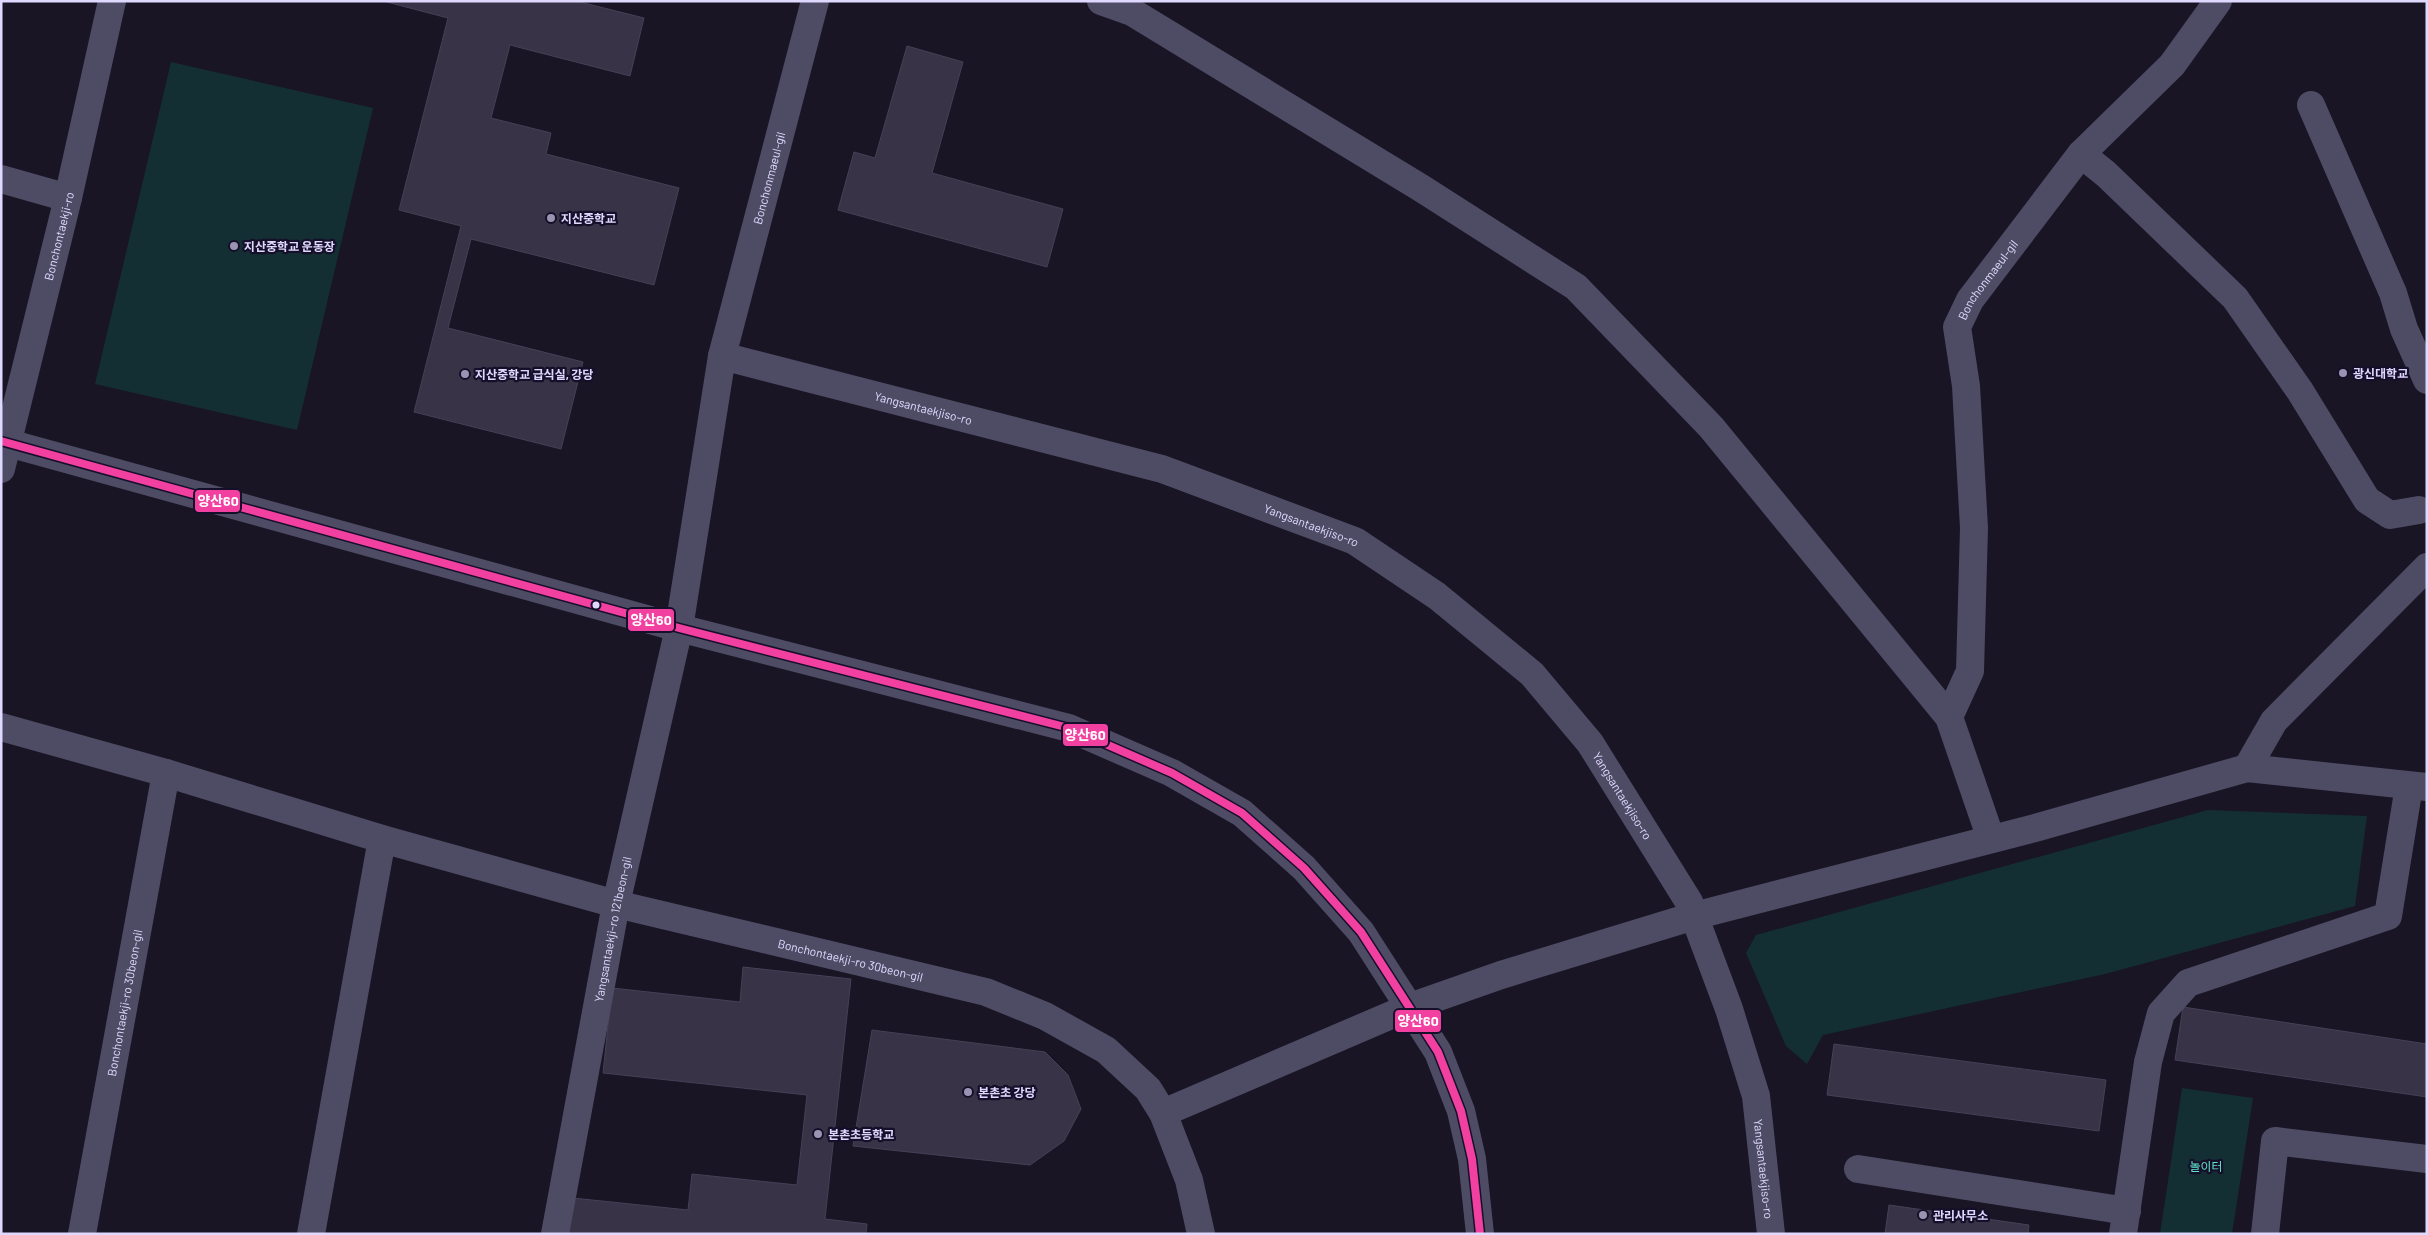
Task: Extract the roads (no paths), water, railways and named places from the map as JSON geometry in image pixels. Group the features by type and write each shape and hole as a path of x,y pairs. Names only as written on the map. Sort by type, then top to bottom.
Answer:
{"street":[{"name":"Bonchontaekji-ro","path":"1,469 4,442 68,198 112,1"},
{"name":"Bonchonmaeul-gil","path":"722,356 815,1"},
{"path":"1100,1 1132,12 1412,183 1576,287 1711,427 1949,717 1991,839"},
{"name":"Bonchonmaeul-gil","path":"1949,717 1970,671 1974,528 1966,386 1956,326 1970,300 2082,154 2172,65 2218,1"},
{"path":"2311,105 2393,293 2404,329 2427,380"},
{"path":"2082,154 2106,174 2235,298 2300,391 2367,500 2390,515 2424,511"},
{"path":"1,179 68,198"},
{"path":"679,628 722,356"},
{"name":"Yangsantaekjiso-ro","path":"722,356 1162,469 1355,541 1437,596 1532,674 1590,743 1650,836 1689,902 1730,1009 1756,1096 1771,1234"},
{"path":"4,442 679,628 1069,728 1172,773 1242,813 1304,868 1360,932 1438,1052 1461,1111 1472,1159 1480,1234"},
{"path":"2247,768 2274,721 2427,567"},
{"name":"Yangsantaekji-ro 121beon-gil","path":"555,1234 616,904 679,628"},
{"name":"Bonchontaekji-ro 30beon-gil","path":"1,727 166,773 382,839 616,904 986,992 1045,1016 1106,1050 1148,1089 1163,1113 1189,1180 1201,1234"},
{"path":"1163,1113 1410,1007 1500,975 1694,916 1991,839 2247,768 2418,786 2388,916 2188,983 2161,1013 2148,1062 2125,1222 1858,1168"},
{"name":"Bonchontaekji-ro 30beon-gil","path":"82,1234 166,773"},
{"path":"311,1234 382,839"},
{"path":"2265,1234 2275,1141 2427,1159"}],"place":[{"name":"지산중학교","path":"551,218"},
{"name":"지산중학교 운동장","path":"234,246"},
{"name":"광신대학교","path":"2343,373"},
{"name":"지산중학교 급식실, 강당","path":"465,374"},
{"name":"본촌초 강당","path":"968,1092"},
{"name":"본촌초등학교","path":"818,1134"},
{"name":"관리사무소","path":"1923,1215"}],"park label":[{"name":"놀이터","path":"2206,1166"}]}
